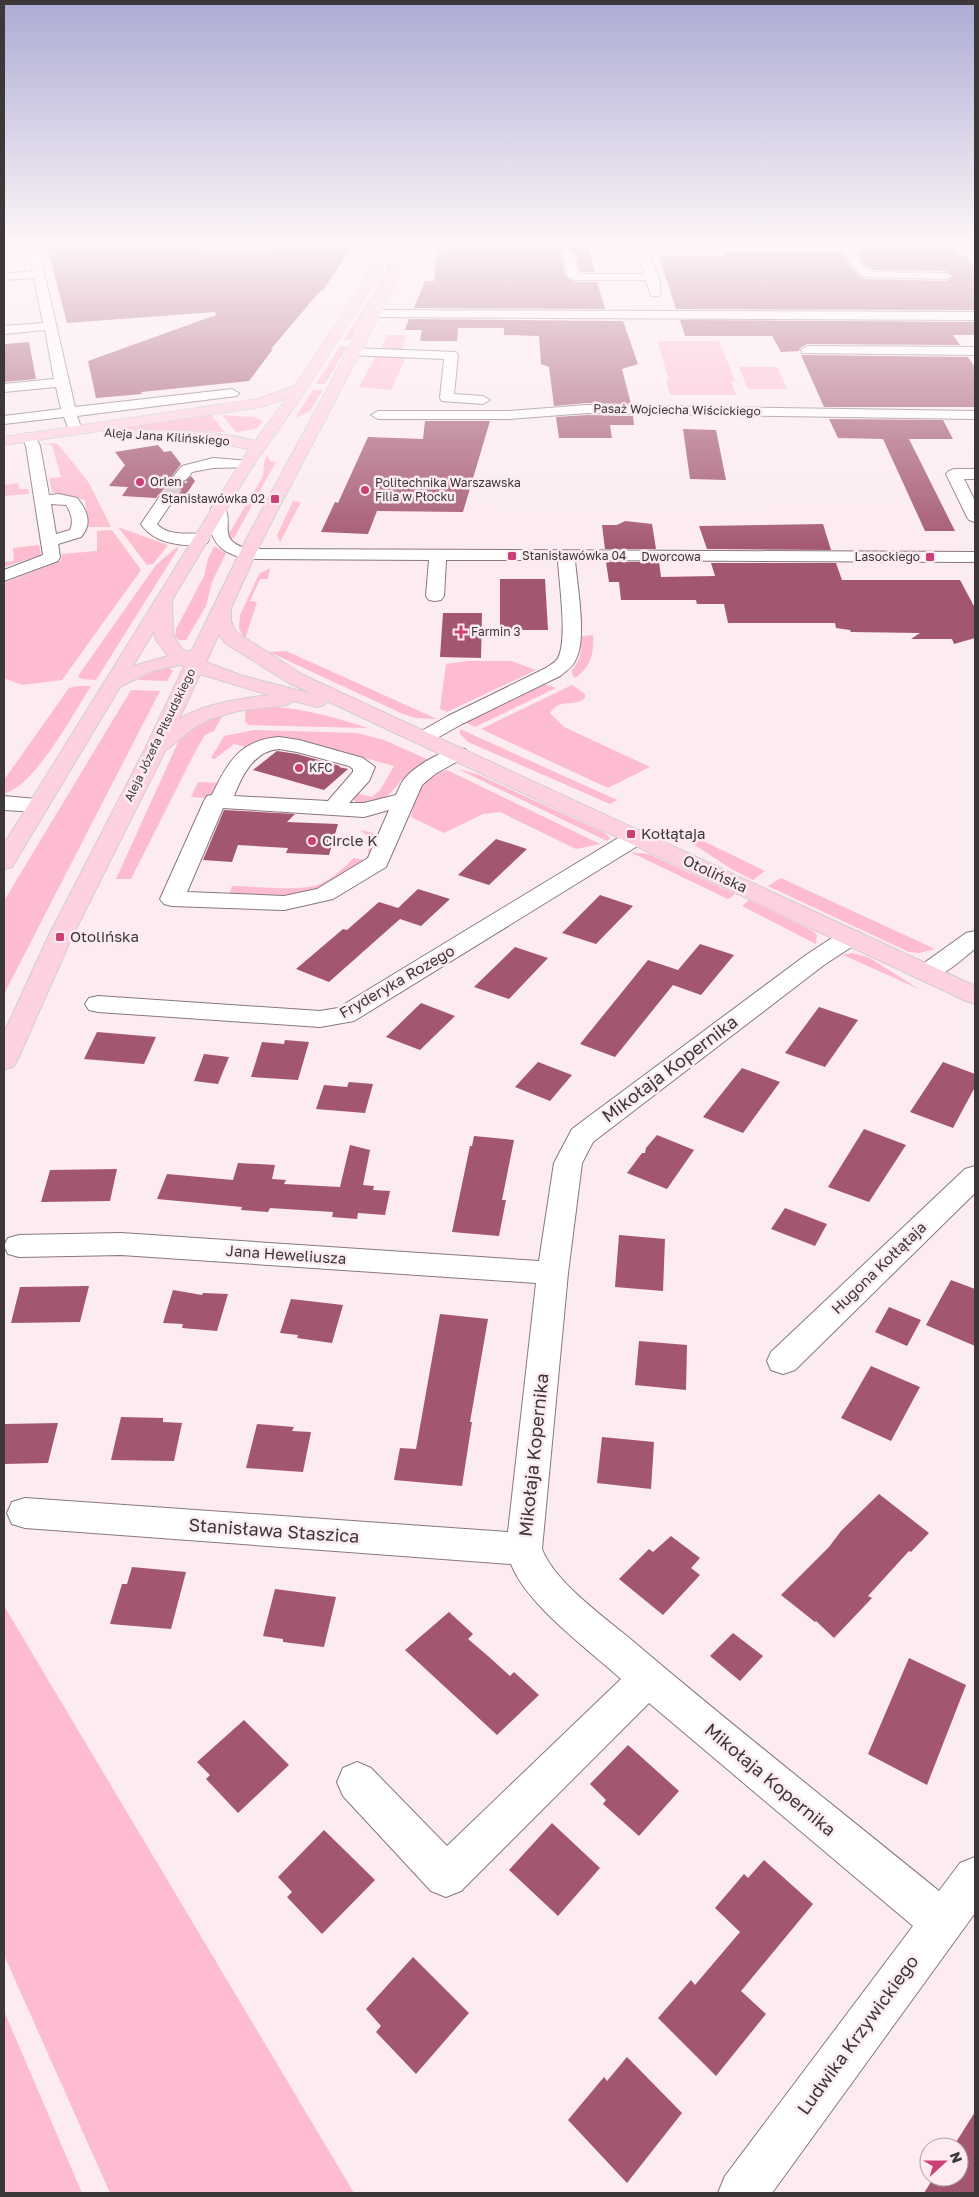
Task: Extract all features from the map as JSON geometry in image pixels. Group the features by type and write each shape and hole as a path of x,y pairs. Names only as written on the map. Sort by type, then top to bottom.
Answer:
{"main road":[{"path":"4,862 246,464 327,349"},
{"name":"Aleja Józefa Piłsudskiego","path":"4,1061 60,937 155,749 192,659 222,607 247,554 300,432 321,411 356,349"},
{"path":"213,411 269,402 300,387"},
{"path":"213,411 249,412 275,424"},
{"name":"Aleja Jana Kilińskiego","path":"4,441 213,411"},
{"path":"300,432 321,411"},
{"path":"209,437 275,424"},
{"name":"Aleja Jana Kilińskiego","path":"76,431 209,437 247,443 258,447"},
{"name":"Otolińska","path":"164,601 162,626 165,640 173,652 192,659 231,679 298,688"},
{"name":"Otolińska","path":"222,607 221,619 225,632 298,688"},
{"name":"Otolińska","path":"113,684 145,667 192,659 224,657 372,716 458,753 975,996"},
{"name":"Otolińska","path":"155,749 190,721 212,712 298,688"}],"street":[{"path":"55,349 76,431"},
{"path":"807,350 975,351"},
{"path":"354,352 451,355 447,398 458,400 497,400"},
{"path":"4,388 62,382"},
{"path":"4,420 232,393"},
{"name":"Pasaż Wojciecha Wiścickiego","path":"378,415 509,415 587,409 975,415"},
{"path":"4,576 52,557 33,444 29,437"},
{"path":"181,477 186,469 204,464 246,464"},
{"path":"975,474 954,474 975,517"},
{"path":"41,500 60,499 71,501 79,514 81,525 79,532 74,536 49,540"},
{"path":"166,499 149,524 151,530 167,536 201,539"},
{"path":"218,510 217,531 222,541 235,550 247,554"},
{"name":"Dworcowa","path":"247,554 975,557"},
{"path":"435,596 438,555"},
{"path":"423,738 563,665 567,659 571,641 566,556"},
{"path":"220,802 239,763 262,746 279,743 299,746 356,762 364,767 363,774 338,799 335,808"},
{"path":"405,799 364,810 215,801 172,899 284,903 325,894 378,862 413,782 428,770 458,753"},
{"path":"4,803 38,805"},
{"name":"Fryderyka Rozego","path":"98,1004 320,1020 337,1018 345,1015 636,837"},
{"name":"Mikołaja Kopernika","path":"850,937 815,960 582,1136 568,1163 553,1273 524,1549 531,1568 545,1587 648,1678 942,1922"},
{"path":"926,973 975,938"},
{"name":"Hugona Kołłątaja","path":"783,1360 975,1176"},
{"name":"Jana Heweliusza","path":"19,1246 121,1244 553,1273"},
{"name":"Stanisława Staszica","path":"25,1513 524,1549"},
{"path":"357,1782 446,1876 648,1678"},
{"name":"Ludwika Krzywickiego","path":"742,2193 975,1878"}],"shaded area":[{"path":"338,349 346,349 325,384 316,384"},
{"path":"380,349 402,349 402,350"},
{"path":"659,349 722,349 735,381 731,381 736,395 670,395 666,381 669,380"},
{"path":"376,356 406,357 391,390 359,387"},
{"path":"739,367 777,367 787,389 748,389"},
{"path":"313,390 323,390 310,411 295,418"},
{"path":"211,415 225,432 104,428"},
{"path":"222,415 254,417 263,421 256,429 236,432"},
{"path":"42,444 58,444 89,483 111,527 88,527 85,500 52,492 49,478 61,477 52,445"},
{"path":"267,455 270,461 276,462 234,538 229,537 230,532 263,476"},
{"path":"18,483 19,489 28,489 29,494 4,496 4,485"},
{"path":"293,501 301,502 280,542 277,535"},
{"path":"118,527 168,545 153,564 147,565"},
{"path":"112,530 141,570 62,680 22,685 4,678 4,583 61,561 62,554 97,551 97,531"},
{"path":"39,545 41,555 4,567 4,562 14,561 13,548"},
{"path":"214,546 226,553 212,582 206,606 186,640 179,640 175,636 176,629 204,576 208,559"},
{"path":"177,547 178,549 96,680 82,679 78,676 156,565"},
{"path":"270,568 268,579 260,579 250,601 257,602 245,639 239,629 240,615 259,574"},
{"path":"593,635 592,654 588,665 575,678 572,670 580,655 580,638"},
{"path":"286,651 437,719 416,718 403,714 269,652"},
{"path":"468,661 511,661 536,670 447,712 440,709 446,664"},
{"path":"169,668 173,671 167,681 137,680 157,669"},
{"path":"544,684 556,688 475,727 465,722"},
{"path":"572,685 585,694 585,698 581,701 558,705 550,713 564,727 650,767 608,788 481,729"},
{"path":"91,686 64,730 28,778 15,788 4,793 4,780 69,688"},
{"path":"131,690 160,691 4,994 4,901"},
{"path":"270,706 312,712 368,728 248,725 245,721 246,708"},
{"path":"222,713 222,717 214,731 205,735 195,752 131,879 116,879 180,738 197,724"},
{"path":"460,729 617,800 610,804 468,742 460,734"},
{"path":"254,730 357,733 384,740 429,760 406,776 381,800 357,803 353,799 356,793 372,797 380,790 394,766 310,743 292,740 250,748 234,744 215,759 211,758 224,736"},
{"path":"458,769 477,774 605,833 610,838 607,841"},
{"path":"447,770 600,844 576,849 500,812 483,814 444,833 411,817 418,794 426,782"},
{"path":"198,782 219,783 214,796 208,798 191,797"},
{"path":"361,830 373,833 377,843 371,857 316,890 280,898 229,896 232,886 302,888 325,882 354,858 364,860 368,855 370,839"},
{"path":"697,838 765,871 753,880 733,870 690,842"},
{"path":"630,852 649,854 735,894 728,899"},
{"path":"781,878 935,949 919,953 909,952 768,886"},
{"path":"749,900 813,931 817,935 816,944 742,906"},
{"path":"852,953 868,957 919,989 843,955"},
{"path":"4,1606 354,2193 110,2193 4,1955"},
{"path":"4,2011 82,2193 4,2193"}],"building":[{"path":"4,349 30,349 36,379 4,382"},
{"path":"123,349 273,349 249,381 96,398 88,361"},
{"path":"540,349 633,349 638,364 622,369 631,404 587,403 554,406 549,367 541,364"},
{"path":"779,349 800,349 799,351 781,352"},
{"path":"801,355 968,357 975,367 975,407 824,407"},
{"path":"587,415 633,416 634,425 610,425 612,438 559,438 556,417"},
{"path":"829,419 943,420 953,439 909,439 955,531 925,531 883,439 838,438"},
{"path":"425,421 490,421 463,512 377,511 368,534 321,532 335,502 338,503 368,437 423,439"},
{"path":"683,429 716,430 726,480 690,479"},
{"path":"158,445 164,452 171,451 181,464 172,476 175,481 184,482 191,476 195,481 183,499 176,499 173,494 167,492 159,494 156,498 122,496 128,487 109,486 125,465 115,452"},
{"path":"625,521 652,524 656,549 605,549 602,525 617,525"},
{"path":"823,524 831,550 707,549 699,526"},
{"path":"606,562 659,562 661,577 715,576 711,563 836,563 842,580 960,580 975,608 975,638 954,644 952,639 911,639 920,633 851,632 850,630 836,628 835,623 728,623 724,604 697,604 696,600 621,600 619,582 609,582"},
{"path":"500,579 545,579 548,630 500,630"},
{"path":"443,613 482,613 481,658 440,657"},
{"name":"KFC","path":"277,751 297,754 348,769 324,790 253,770"},
{"path":"224,810 295,814 287,822 338,824 329,855 286,853 288,848 238,845 232,862 203,860"},
{"path":"496,839 527,849 489,885 458,875"},
{"path":"418,889 450,899 421,926 400,919 329,982 296,969 343,929 347,930 379,902 398,908"},
{"path":"600,895 633,906 596,944 562,933"},
{"path":"700,944 734,955 701,995 673,985 615,1057 580,1044 648,960 678,970"},
{"path":"515,947 548,958 509,999 474,987"},
{"path":"421,1003 455,1016 420,1050 386,1037"},
{"path":"819,1007 858,1020 825,1067 785,1053"},
{"path":"97,1032 156,1037 144,1064 84,1059"},
{"path":"285,1040 309,1042 298,1080 251,1077 262,1042 284,1044"},
{"path":"204,1054 229,1057 218,1084 194,1081"},
{"path":"538,1062 572,1075 550,1101 515,1087"},
{"path":"943,1062 975,1074 975,1087 953,1128 910,1112"},
{"path":"742,1068 780,1082 743,1133 703,1117"},
{"path":"349,1082 373,1084 365,1113 316,1109 324,1085 347,1087"},
{"path":"864,1129 906,1145 869,1202 828,1187"},
{"path":"657,1135 694,1150 667,1189 627,1173 642,1153 645,1153 646,1148"},
{"path":"474,1136 514,1140 502,1200 506,1200 499,1236 452,1232 470,1146 472,1146"},
{"path":"350,1145 370,1150 363,1185 374,1186 373,1190 390,1191 385,1215 358,1213 357,1219 332,1217 333,1212 270,1208 268,1212 241,1210 242,1207 157,1199 167,1174 233,1180 238,1163 275,1165 272,1179 286,1180 284,1184 340,1187"},
{"path":"117,1169 110,1201 41,1202 50,1170"},
{"path":"785,1208 827,1224 815,1246 771,1229"},
{"path":"619,1235 665,1239 663,1291 615,1287"},
{"path":"951,1280 975,1289 975,1346 926,1325"},
{"path":"89,1286 80,1322 11,1323 20,1287"},
{"path":"173,1290 202,1295 203,1293 228,1294 217,1331 182,1328 183,1324 163,1323"},
{"path":"291,1299 343,1305 332,1343 297,1338 298,1335 280,1333"},
{"path":"889,1307 921,1320 907,1346 875,1332"},
{"path":"440,1314 488,1319 470,1422 472,1422 462,1486 394,1480 400,1448 416,1449"},
{"path":"639,1341 687,1345 686,1390 635,1385"},
{"path":"871,1366 920,1387 891,1441 841,1418"},
{"path":"121,1417 163,1418 163,1422 182,1423 174,1461 111,1460"},
{"path":"58,1423 48,1463 4,1464 4,1424"},
{"path":"257,1424 294,1427 292,1431 311,1432 303,1472 246,1468"},
{"path":"602,1437 654,1442 651,1489 597,1483"},
{"path":"879,1494 929,1533 911,1552 909,1551 868,1596 872,1598 834,1638 816,1621 781,1595 829,1547 841,1531"},
{"path":"671,1536 700,1558 691,1568 700,1575 663,1615 619,1579 649,1549 653,1552"},
{"path":"132,1567 186,1572 171,1629 110,1624 122,1584 127,1584"},
{"path":"275,1589 336,1597 324,1647 283,1642 283,1639 263,1636"},
{"path":"449,1612 473,1634 468,1639 510,1676 514,1672 539,1695 497,1735 405,1650"},
{"path":"733,1633 763,1656 740,1681 710,1656"},
{"path":"909,1658 966,1685 927,1785 868,1754"},
{"path":"244,1720 289,1765 238,1813 206,1779 210,1775 197,1762"},
{"path":"628,1745 679,1791 639,1836 603,1804 606,1800 590,1784"},
{"path":"552,1823 600,1868 558,1916 509,1870"},
{"path":"324,1830 375,1880 322,1934 287,1897 292,1892 278,1877"},
{"path":"764,1860 813,1904 741,1991 766,2014 716,2076 658,2018 691,1980 695,1985 740,1932 715,1908 744,1874 748,1878"},
{"path":"413,1957 469,2013 416,2074 376,2032 381,2026 366,2009"},
{"path":"627,2057 682,2113 627,2183 568,2120 604,2077 607,2081"},
{"path":"975,2112 975,2193 924,2193 928,2187 969,2187 969,2137 959,2137"}],"tunnel":[{"path":"166,499 181,477"}],"place":[{"name":"Orlen","path":"140,482"},
{"name":"Politechnika Warszawska Filia w Płocku","path":"365,490"},
{"name":"Stanisławówka 02","path":"275,499"},
{"name":"Stanisławówka 04","path":"512,556"},
{"name":"Lasockiego","path":"930,557"},
{"name":"Farmin 3","path":"461,632"},
{"name":"KFC","path":"299,768"},
{"name":"Kołłątaja","path":"631,834"},
{"name":"Circle K","path":"312,841"},
{"name":"Otolińska","path":"60,937"}]}
